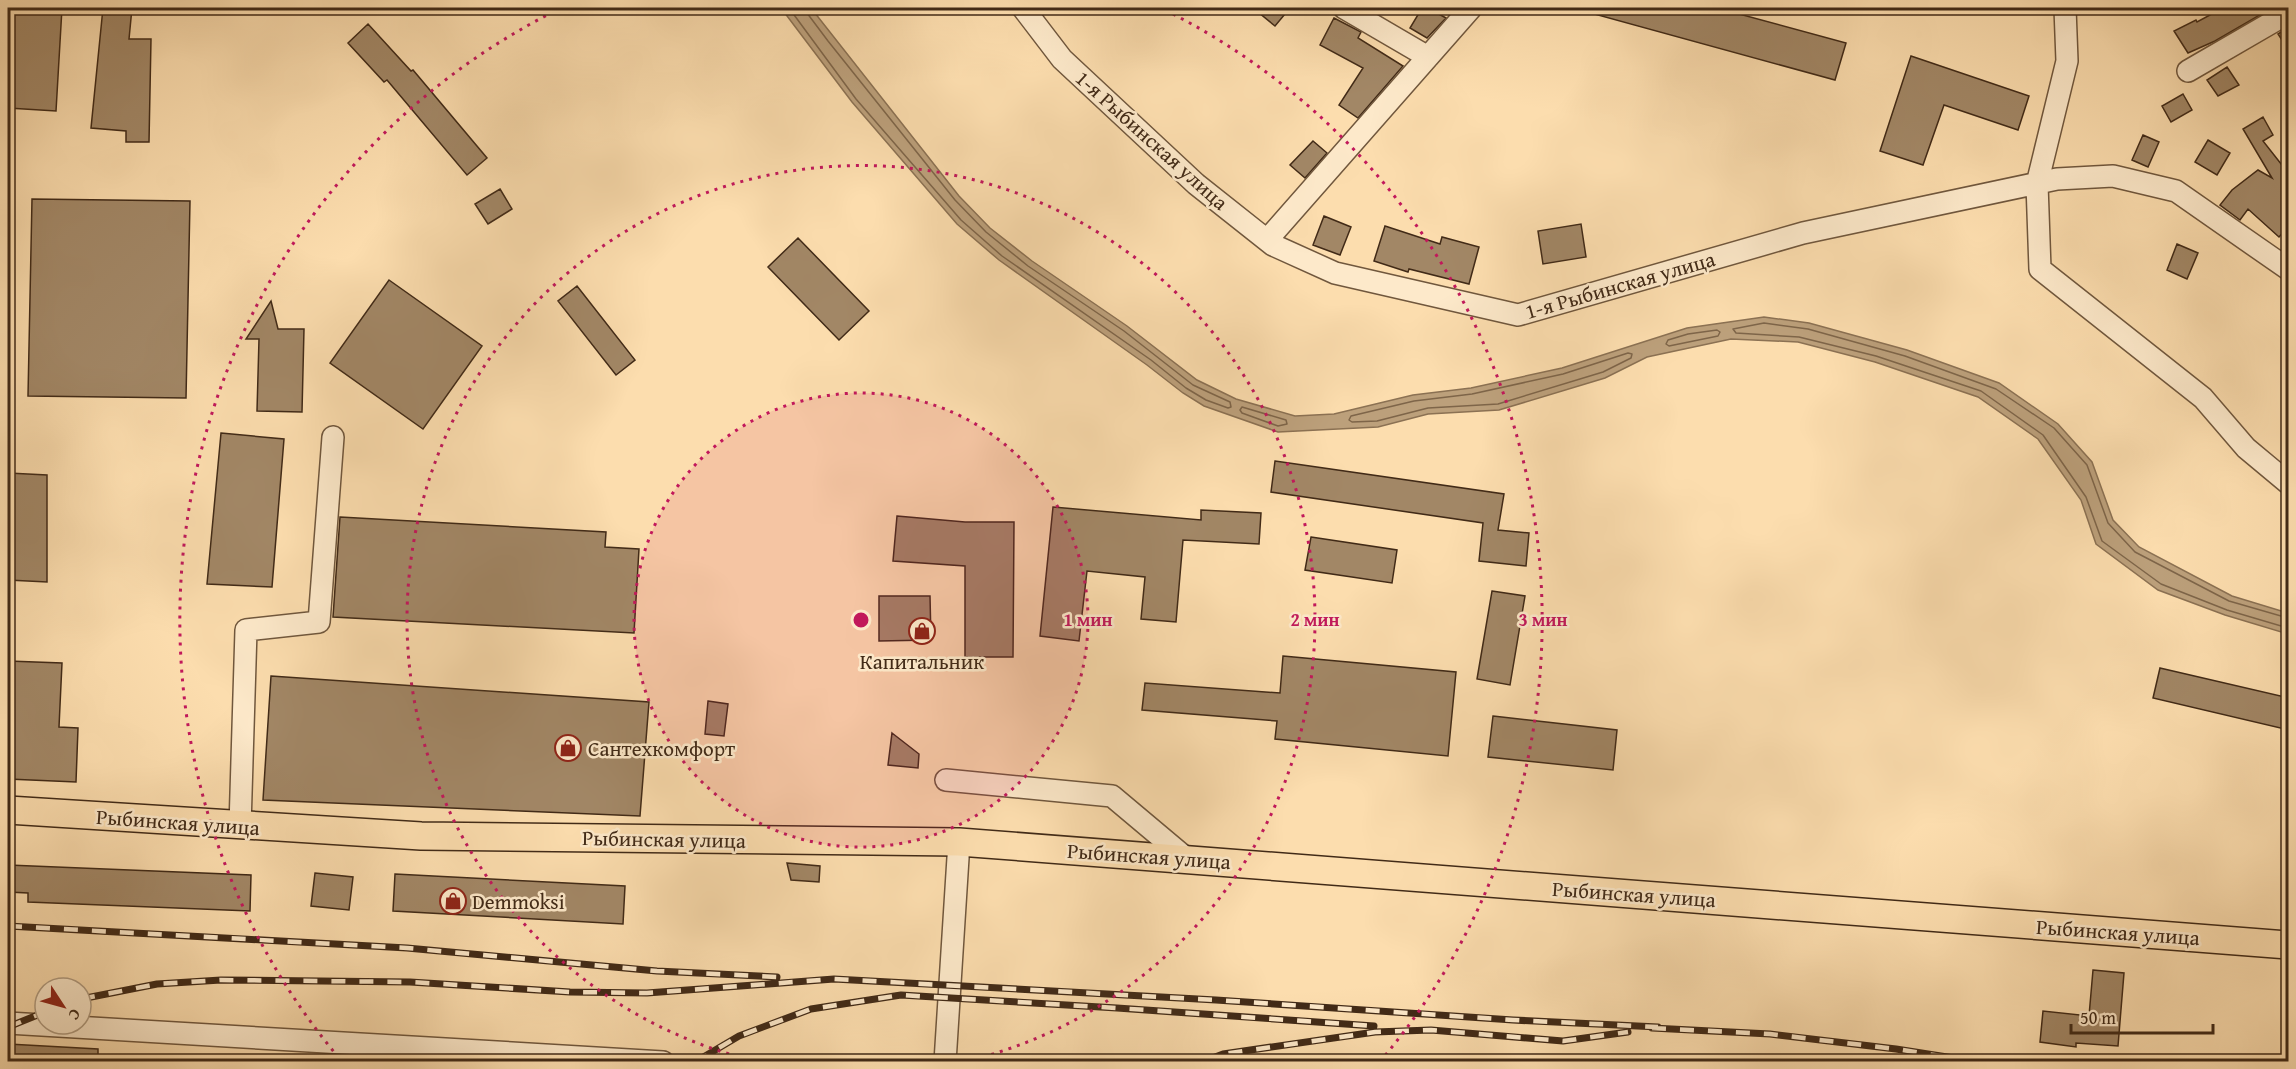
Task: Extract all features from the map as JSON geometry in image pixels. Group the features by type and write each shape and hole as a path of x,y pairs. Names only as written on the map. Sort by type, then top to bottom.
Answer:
{"main road":[{"name":"Рыбинская улица","path":"8,810 421,836 960,842 2289,945"}],"street":[{"name":"1-я Рыбинская улица","path":"1023,8 1062,59 1196,184 1273,245 1335,273 1518,315 1803,233 2057,179 2114,176 2176,191 2289,269"},
{"path":"1344,8 1428,57"},
{"path":"1267,240 1471,8"},
{"path":"2065,8 2067,61 2037,184 2040,268 2203,398 2246,448 2289,483"},
{"path":"2188,71 2289,14"},
{"path":"240,826 246,630 319,622 333,437"},
{"path":"946,780 1112,796 1186,860"},
{"path":"945,1062 960,842"},
{"path":"8,1023 663,1062"}],"water":[{"path":"781,8 811,8 959,196 990,228 1032,261 1127,326 1197,380 1236,399 1295,416 1334,414 1413,395 1471,388 1562,368 1687,328 1764,317 1809,323 1907,350 1999,383 2058,424 2092,462 2113,520 2139,547 2232,596 2288,613 2288,634 2225,615 2158,590 2096,544 2081,500 2038,439 1978,397 1875,362 1798,342 1731,339 1647,357 1605,378 1499,410 1428,414 1378,427 1278,432 1204,406 999,260 957,224 852,102"}],"building":[{"path":"8,8 62,8 56,111 8,108"},
{"path":"103,8 132,8 129,39 151,39 149,142 126,142 126,131 91,128"},
{"path":"1253,8 1290,8 1275,26"},
{"path":"1422,8 1428,8 1446,18 1427,38 1410,28"},
{"path":"1587,8 1717,8 1846,43 1835,80 1587,12"},
{"path":"2223,8 2272,8 2215,41 2188,53 2174,31"},
{"path":"1334,18 1361,32 1358,38 1403,66 1358,118 1339,105 1363,68 1320,45"},
{"path":"368,24 411,71 413,70 487,158 467,175 387,80 384,82 348,43"},
{"path":"2289,27 2289,51 2278,34"},
{"path":"1911,56 2029,96 2018,130 1944,105 1923,165 1880,151"},
{"path":"2227,67 2239,85 2218,96 2207,80"},
{"path":"2183,94 2192,110 2171,122 2162,106"},
{"path":"2263,117 2273,135 2263,141 2289,174 2289,226 2279,237 2248,209 2240,220 2220,205 2232,190 2258,170 2272,178 2243,129"},
{"path":"2143,135 2159,142 2148,167 2132,160"},
{"path":"2208,140 2230,153 2217,175 2195,162"},
{"path":"1313,141 1327,153 1305,178 1290,165"},
{"path":"500,189 512,209 488,224 475,204"},
{"path":"32,199 190,201 186,398 28,396"},
{"path":"1324,216 1351,227 1340,255 1313,245"},
{"path":"1581,224 1586,257 1543,264 1538,231"},
{"path":"1385,226 1440,244 1442,237 1479,247 1469,284 1409,269 1408,272 1374,261"},
{"path":"798,238 869,311 839,340 768,267"},
{"path":"2177,244 2198,253 2187,279 2167,270"},
{"path":"389,280 482,346 423,429 330,363"},
{"path":"577,286 635,360 616,375 558,301"},
{"path":"271,301 278,329 304,329 302,412 257,411 259,339 246,339"},
{"path":"221,433 284,439 272,587 207,584"},
{"path":"1275,461 1504,494 1498,530 1529,533 1526,566 1479,561 1483,523 1271,492"},
{"path":"8,473 47,475 47,582 8,580"},
{"path":"1053,507 1201,520 1201,510 1261,513 1259,544 1183,540 1176,622 1141,619 1145,577 1087,571 1079,641 1040,636"},
{"path":"897,516 965,522 1014,522 1013,657 965,657 965,566 893,561"},
{"path":"340,517 606,532 605,547 639,549 634,633 333,617"},
{"path":"1311,537 1397,550 1392,583 1305,570"},
{"path":"1492,591 1525,596 1510,685 1477,679"},
{"path":"879,596 930,596 931,640 879,641"},
{"path":"1283,656 1456,672 1448,756 1275,739 1277,721 1142,710 1145,683 1280,693"},
{"path":"8,661 62,663 59,727 78,728 76,782 8,779"},
{"path":"2160,668 2289,698 2289,730 2153,698"},
{"path":"271,676 649,702 640,816 263,800"},
{"path":"708,701 728,704 724,736 705,734"},
{"path":"1493,716 1617,730 1613,770 1488,757"},
{"path":"892,733 919,754 918,768 888,765"},
{"path":"787,863 820,866 819,882 791,880"},
{"path":"8,865 251,875 250,911 28,902 28,893 8,892"},
{"path":"315,873 353,877 349,910 311,906"},
{"path":"395,874 625,886 623,924 393,911"},
{"path":"2093,970 2124,973 2118,1046 2076,1043 2076,1047 2040,1042 2043,1011 2089,1016"},
{"path":"8,1044 98,1049 98,1062 8,1062"}],"railway":[{"path":"8,926 407,948 657,971 777,977"},
{"path":"93,997 157,984 221,980 410,982 570,992 647,993 834,979 1658,1027"},
{"path":"695,1062 739,1036 811,1009 901,995 1374,1026"},
{"path":"8,1027 33,1017"},
{"path":"1652,1028 1770,1034 1896,1049 1979,1062"},
{"path":"1202,1062 1223,1054 1375,1032 1431,1030 1563,1041 1628,1032"}],"place":[{"name":"Капитальник","path":"922,631"},
{"name":"Сантехкомфорт","path":"568,748"},
{"name":"Demmoksi","path":"453,901"}]}
